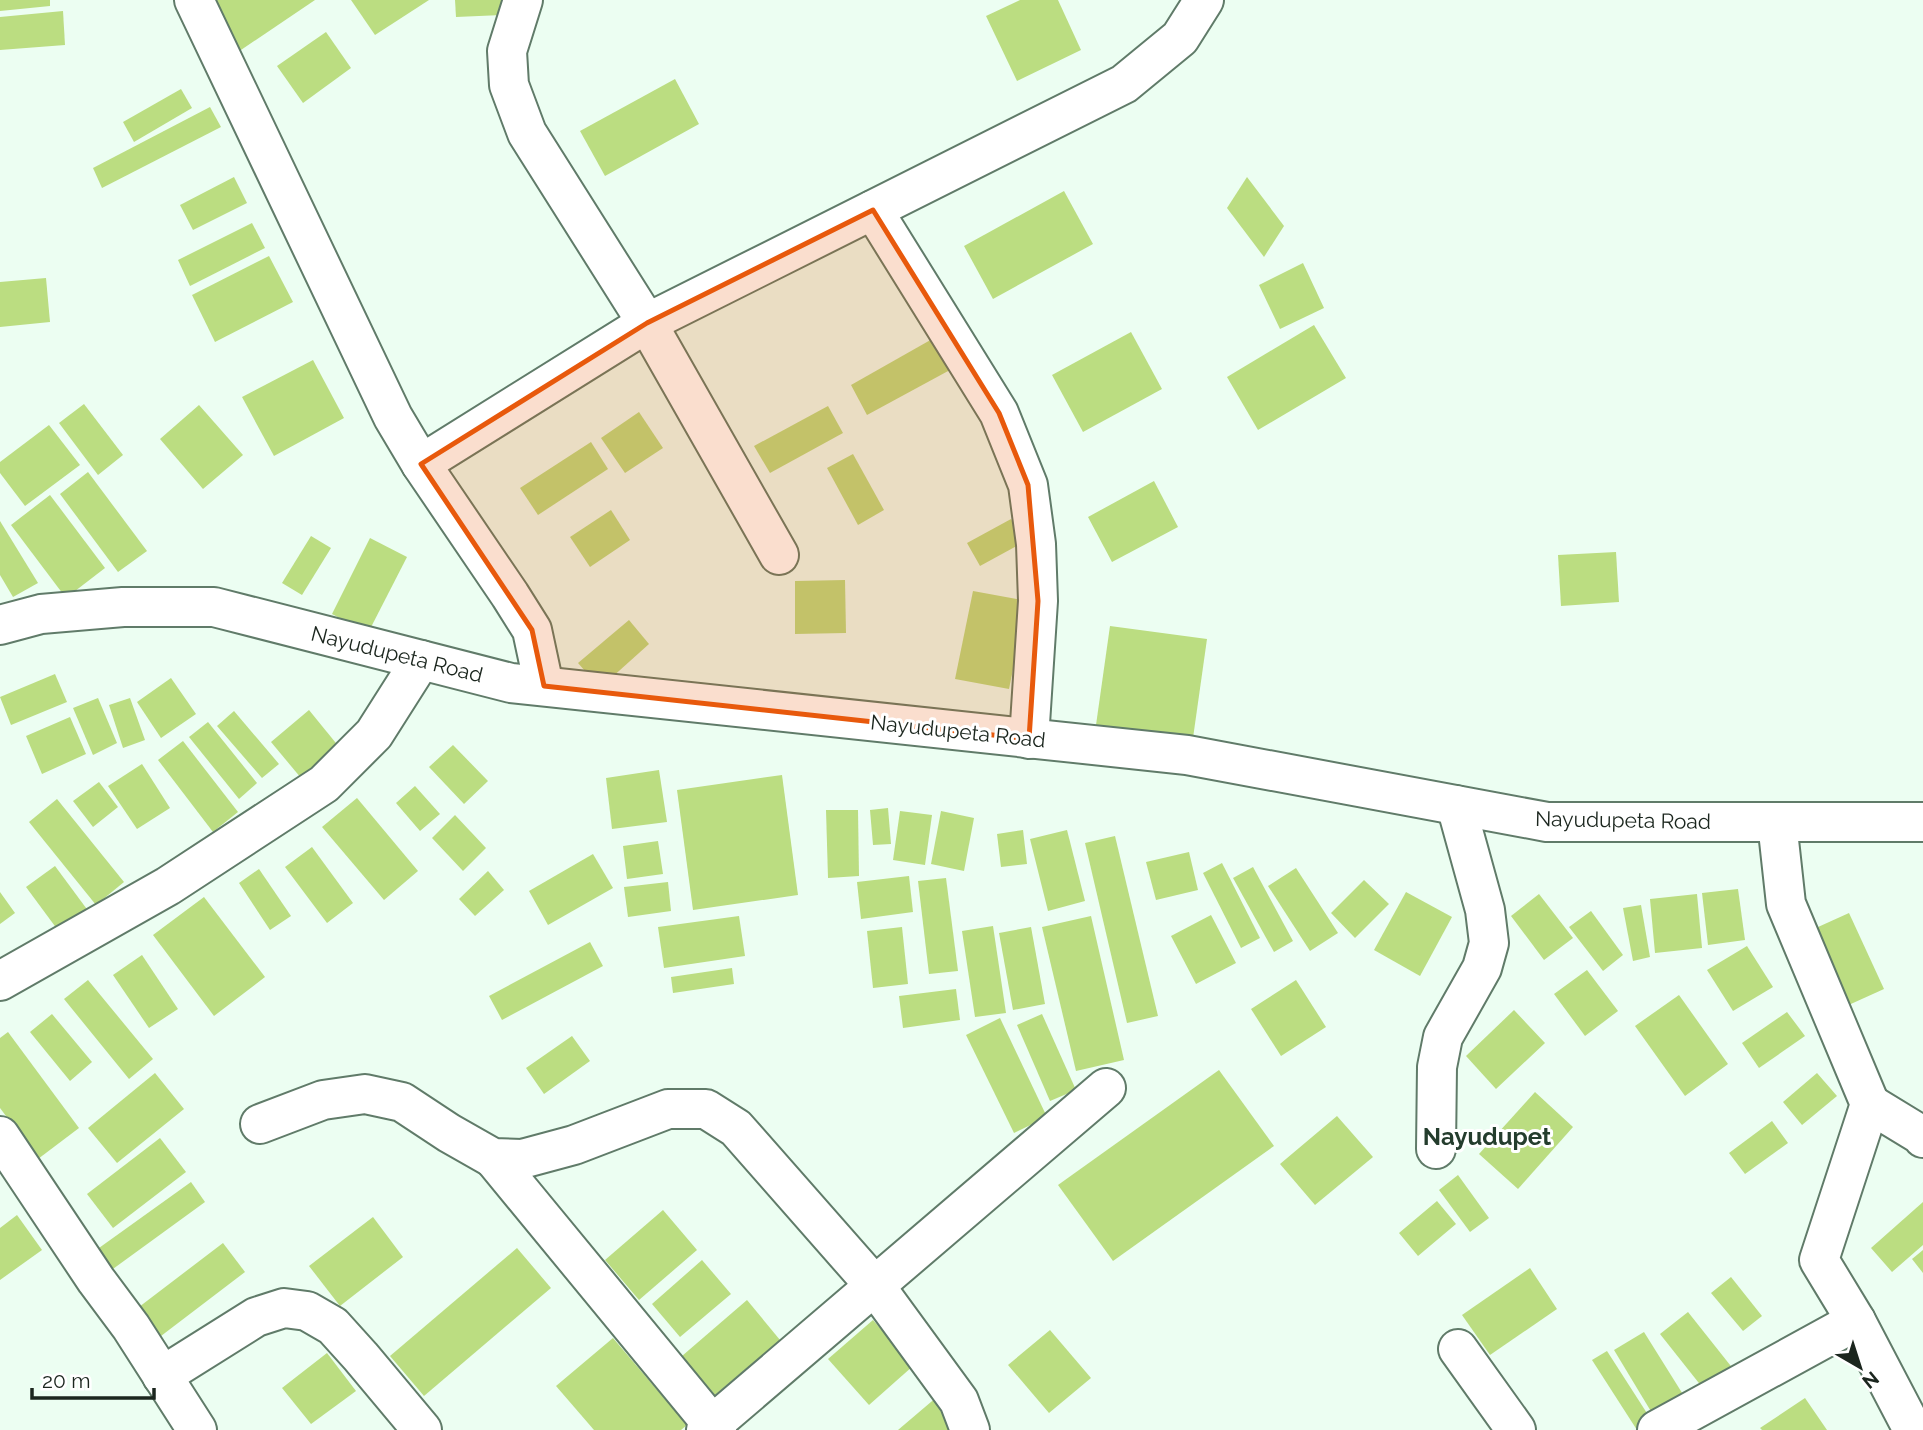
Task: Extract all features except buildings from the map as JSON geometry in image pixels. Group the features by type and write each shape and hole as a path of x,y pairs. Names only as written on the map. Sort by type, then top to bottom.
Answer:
{"street":[{"path":"194,0 393,417 421,464 532,630 544,686"},
{"path":"523,0 507,51 509,85 527,133 647,323 779,555"},
{"path":"421,464 647,323 1124,84 1180,38 1204,0"},
{"path":"873,209 999,413 1028,485 1036,544 1038,601 1028,739"},
{"name":"Nayudupeta Road","path":"0,625 41,614 123,607 214,607 510,683 1187,755 1547,822 1923,822"},
{"path":"0,981 168,886 324,784 374,734 421,660"},
{"path":"1436,1149 1437,1067 1443,1037 1482,968 1489,943 1485,910 1456,805"},
{"path":"1777,822 1786,904 1870,1104 1922,1136"},
{"path":"260,1124 323,1100 365,1094 402,1102 449,1133 493,1157 712,1428 1106,1088"},
{"path":"1870,1104 1819,1260 1856,1321 1913,1430"},
{"path":"493,1157 522,1159 535,1156 574,1145 668,1109 706,1109 736,1128 875,1286 960,1401 970,1430"},
{"path":"0,1136 96,1280 131,1327 197,1430"},
{"path":"162,1376 256,1317 284,1308 307,1311 333,1326 422,1430"},
{"path":"1657,1430 1856,1321"},
{"path":"1458,1349 1517,1430"}],"highlighted area":[{"path":"873,210 999,413 1028,485 1038,601 1029,739 544,686 532,630 421,464 647,323"}],"district":[{"name":"Nayudupet","path":"1487,1136"}]}
